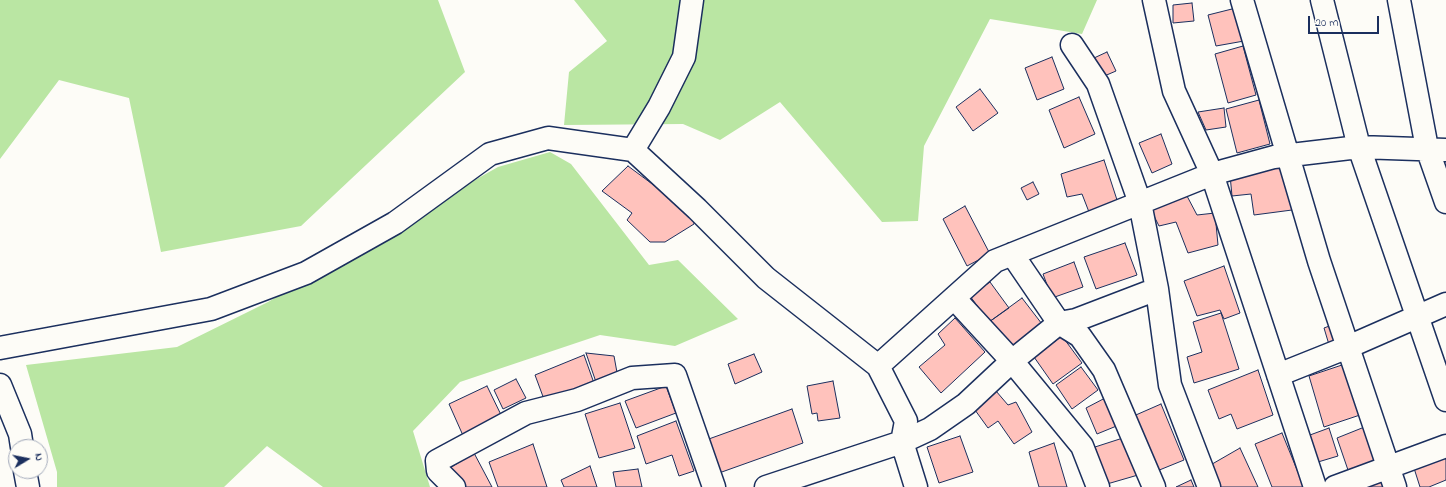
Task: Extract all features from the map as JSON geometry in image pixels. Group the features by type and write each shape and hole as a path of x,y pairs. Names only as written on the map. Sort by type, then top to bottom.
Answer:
{"street":[{"path":"633,150 659,107 684,57 692,0"},
{"path":"1154,0 1174,91 1212,174 1315,487"},
{"path":"1242,0 1319,261 1392,477"},
{"path":"1322,0 1359,147 1446,400"},
{"path":"1399,0 1436,149 1446,202"},
{"path":"1072,45 1098,84 1140,203 1157,289 1170,385 1209,487"},
{"path":"0,348 211,309 306,273 395,223 490,154 548,138 633,150 697,209 766,278 878,366 906,421 902,442 916,487"},
{"path":"878,366 995,261 1212,174 1274,157 1359,147 1436,149"},
{"path":"1012,254 1059,323 1080,336 1104,370 1154,487"},
{"path":"766,487 902,442 930,429 966,404 1012,362 1059,323 1076,320 1157,289"},
{"path":"954,298 1012,362 1082,446 1098,487"},
{"path":"1278,375 1417,318 1446,304"},
{"path":"454,487 438,470 437,461 526,413 577,400 632,378 675,375 714,487"},
{"path":"0,385 21,439"},
{"path":"1335,487 1392,477 1446,446"}],"green space":[{"path":"0,0 438,0 465,72 301,226 161,252 129,98 59,80 0,159"},
{"path":"574,0 1097,0 1082,34 990,19 924,146 918,221 882,222 780,102 720,140 683,124 564,125 569,72 607,41"},
{"path":"550,152 571,164 649,265 678,260 738,319 675,346 600,335 460,382 413,431 430,487 323,487 267,446 224,487 57,487 57,472 26,365 177,347 268,302 498,167"}],"building":[{"path":"1192,3 1194,21 1173,23 1173,5"},
{"path":"1236,8 1244,41 1216,46 1208,15"},
{"path":"1243,46 1256,95 1228,103 1215,54"},
{"path":"1107,52 1116,71 1102,77 1094,58"},
{"path":"1052,57 1064,89 1037,100 1025,68"},
{"path":"980,89 998,113 973,131 956,107"},
{"path":"1079,97 1095,134 1064,148 1049,110"},
{"path":"1259,100 1270,144 1237,153 1226,109"},
{"path":"1224,108 1226,127 1206,130 1198,112"},
{"path":"1161,134 1172,164 1152,173 1139,143"},
{"path":"1104,160 1118,203 1089,212 1082,194 1067,197 1061,174"},
{"path":"1281,164 1292,210 1254,215 1251,194 1232,196 1230,175"},
{"path":"628,166 694,215 694,224 665,242 650,242 627,220 632,213 602,191"},
{"path":"1033,182 1039,194 1027,200 1021,188"},
{"path":"1187,196 1197,215 1215,213 1218,245 1188,253 1176,222 1159,226 1151,210"},
{"path":"965,206 990,254 967,266 943,219"},
{"path":"1125,243 1137,275 1096,289 1084,257"},
{"path":"1074,262 1083,287 1052,298 1043,274"},
{"path":"1224,266 1240,313 1224,319 1220,310 1197,316 1184,281"},
{"path":"990,282 1009,308 989,322 970,296"},
{"path":"1022,298 1042,324 1009,349 989,322"},
{"path":"1221,313 1239,369 1194,383 1187,357 1202,352 1193,322"},
{"path":"955,318 985,352 941,393 919,367 945,345 938,334"},
{"path":"1332,325 1338,345 1330,348 1324,328"},
{"path":"1062,336 1082,363 1053,384 1034,357"},
{"path":"586,353 614,356 618,378 597,385"},
{"path":"754,354 762,372 735,384 728,364"},
{"path":"584,355 595,386 545,402 535,375"},
{"path":"1345,364 1360,415 1324,427 1309,376"},
{"path":"1081,367 1098,390 1072,409 1056,385"},
{"path":"1258,370 1273,415 1237,429 1231,414 1219,419 1208,390"},
{"path":"516,379 526,398 503,409 494,390"},
{"path":"833,381 840,418 818,421 817,413 812,414 807,386"},
{"path":"487,386 504,421 465,440 449,404"},
{"path":"666,386 676,413 636,428 625,401"},
{"path":"996,391 1008,405 1016,402 1032,432 1014,444 998,421 988,428 975,410"},
{"path":"1107,397 1119,425 1097,434 1086,408"},
{"path":"620,403 635,448 599,458 585,414"},
{"path":"1161,404 1184,460 1152,473 1129,418"},
{"path":"792,409 803,443 719,473 706,440"},
{"path":"676,421 694,471 679,476 672,455 646,464 637,436"},
{"path":"1367,426 1380,462 1349,473 1337,438"},
{"path":"1329,428 1338,456 1318,462 1310,435"},
{"path":"1282,433 1304,487 1272,487 1255,444"},
{"path":"960,436 973,472 939,483 927,447"},
{"path":"1126,437 1138,475 1107,484 1095,447"},
{"path":"1054,443 1067,487 1039,487 1029,452"},
{"path":"533,444 547,487 498,487 489,462"},
{"path":"1240,448 1258,487 1216,487 1207,467"},
{"path":"1443,452 1446,460 1446,480 1429,487 1420,487 1413,465"},
{"path":"474,453 492,487 461,487 445,471"},
{"path":"590,466 597,487 564,487 561,480"},
{"path":"638,469 642,487 616,487 613,472"},
{"path":"1384,478 1387,487 1362,487"},
{"path":"1191,480 1194,487 1176,487"}]}
